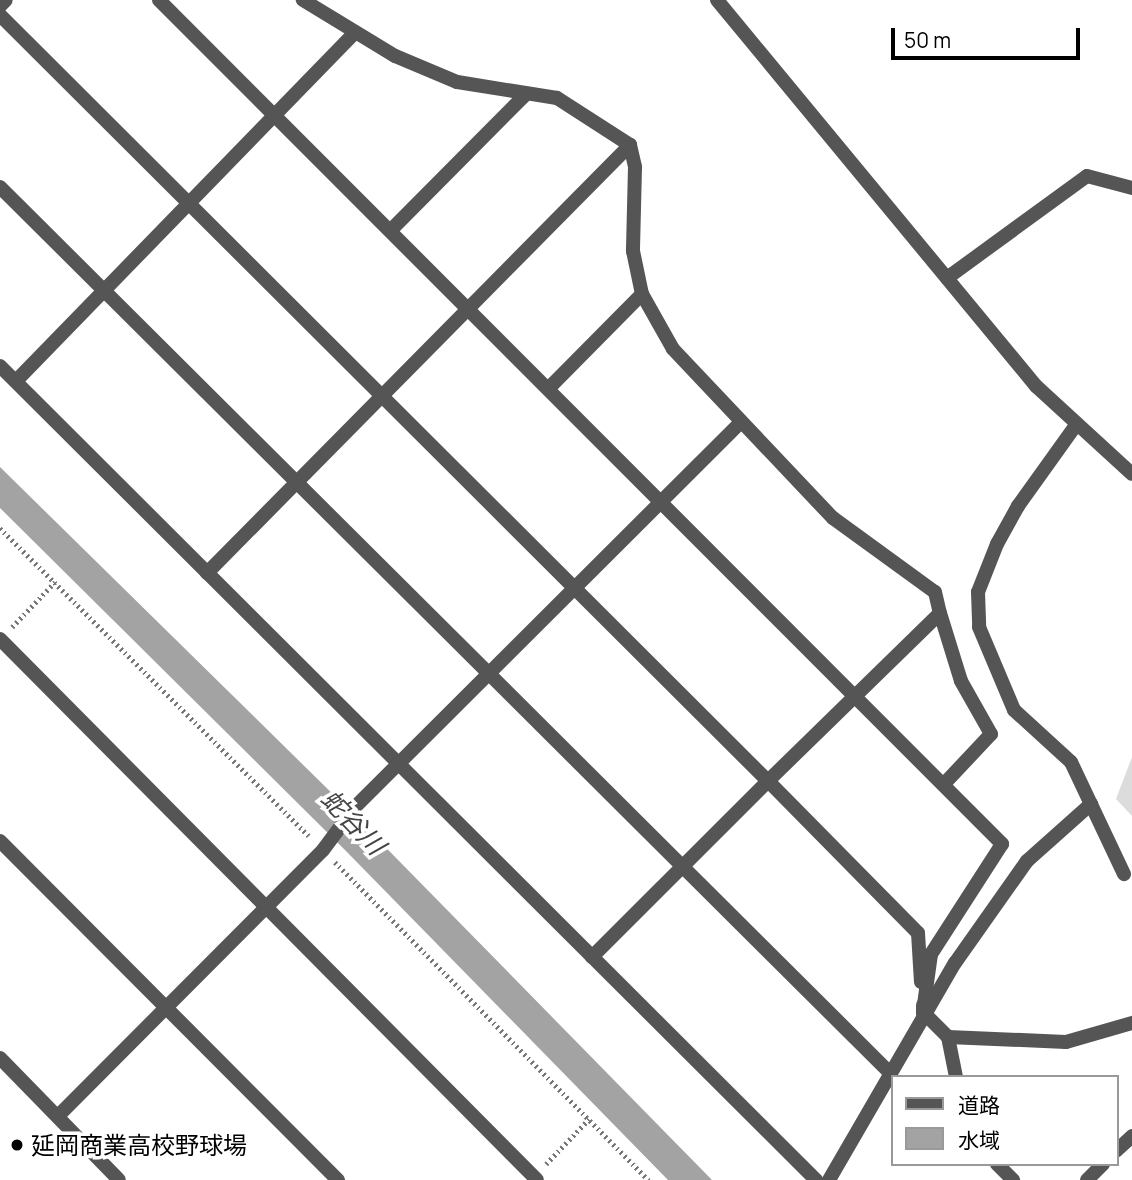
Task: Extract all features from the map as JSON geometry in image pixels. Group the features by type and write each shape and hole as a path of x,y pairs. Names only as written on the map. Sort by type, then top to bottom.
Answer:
{"street":[{"path":"0,6 6,0"},
{"path":"159,0 1002,844 931,954 923,1012"},
{"path":"303,0 355,33 457,82 557,97 630,145 635,167 633,251 642,294 673,349 833,518 935,592 961,681 991,734 944,783"},
{"path":"717,0 1036,386 1132,474"},
{"path":"0,15 918,933 923,1012 948,1037 956,1075"},
{"path":"16,381 355,33"},
{"path":"391,230 526,94"},
{"path":"207,573 295,482 469,312 630,145"},
{"path":"947,278 1087,176 1132,188"},
{"path":"0,187 488,676 890,1073"},
{"path":"549,388 642,294"},
{"path":"0,366 816,1180"},
{"path":"58,1116 323,850 355,807 576,590 741,422"},
{"path":"1076,425 1018,506 997,544 978,592 979,627 1014,710 1071,762 1124,874"},
{"path":"592,957 853,695 940,613"},
{"path":"0,639 268,905 530,1177"},
{"path":"829,1180 923,1012 1027,862 1091,804"},
{"path":"0,841 338,1180"},
{"path":"948,1037 1066,1042 1132,1023"},
{"path":"0,1058 120,1180"},
{"path":"1118,1149 1132,1136"},
{"path":"999,1166 1013,1180"},
{"path":"1087,1180 1101,1166"}],"path":[{"path":"0,528 649,1180"},
{"path":"0,639 55,582"},
{"path":"530,1177 589,1119"}],"shaded area":[{"path":"1132,757 1132,816 1116,799"}],"water":[{"name":"蛇谷川","path":"0,467 348,809 712,1180 668,1180 345,850 0,508"}],"place":[{"name":"延岡商業高校野球場","path":"17,1145"}]}
